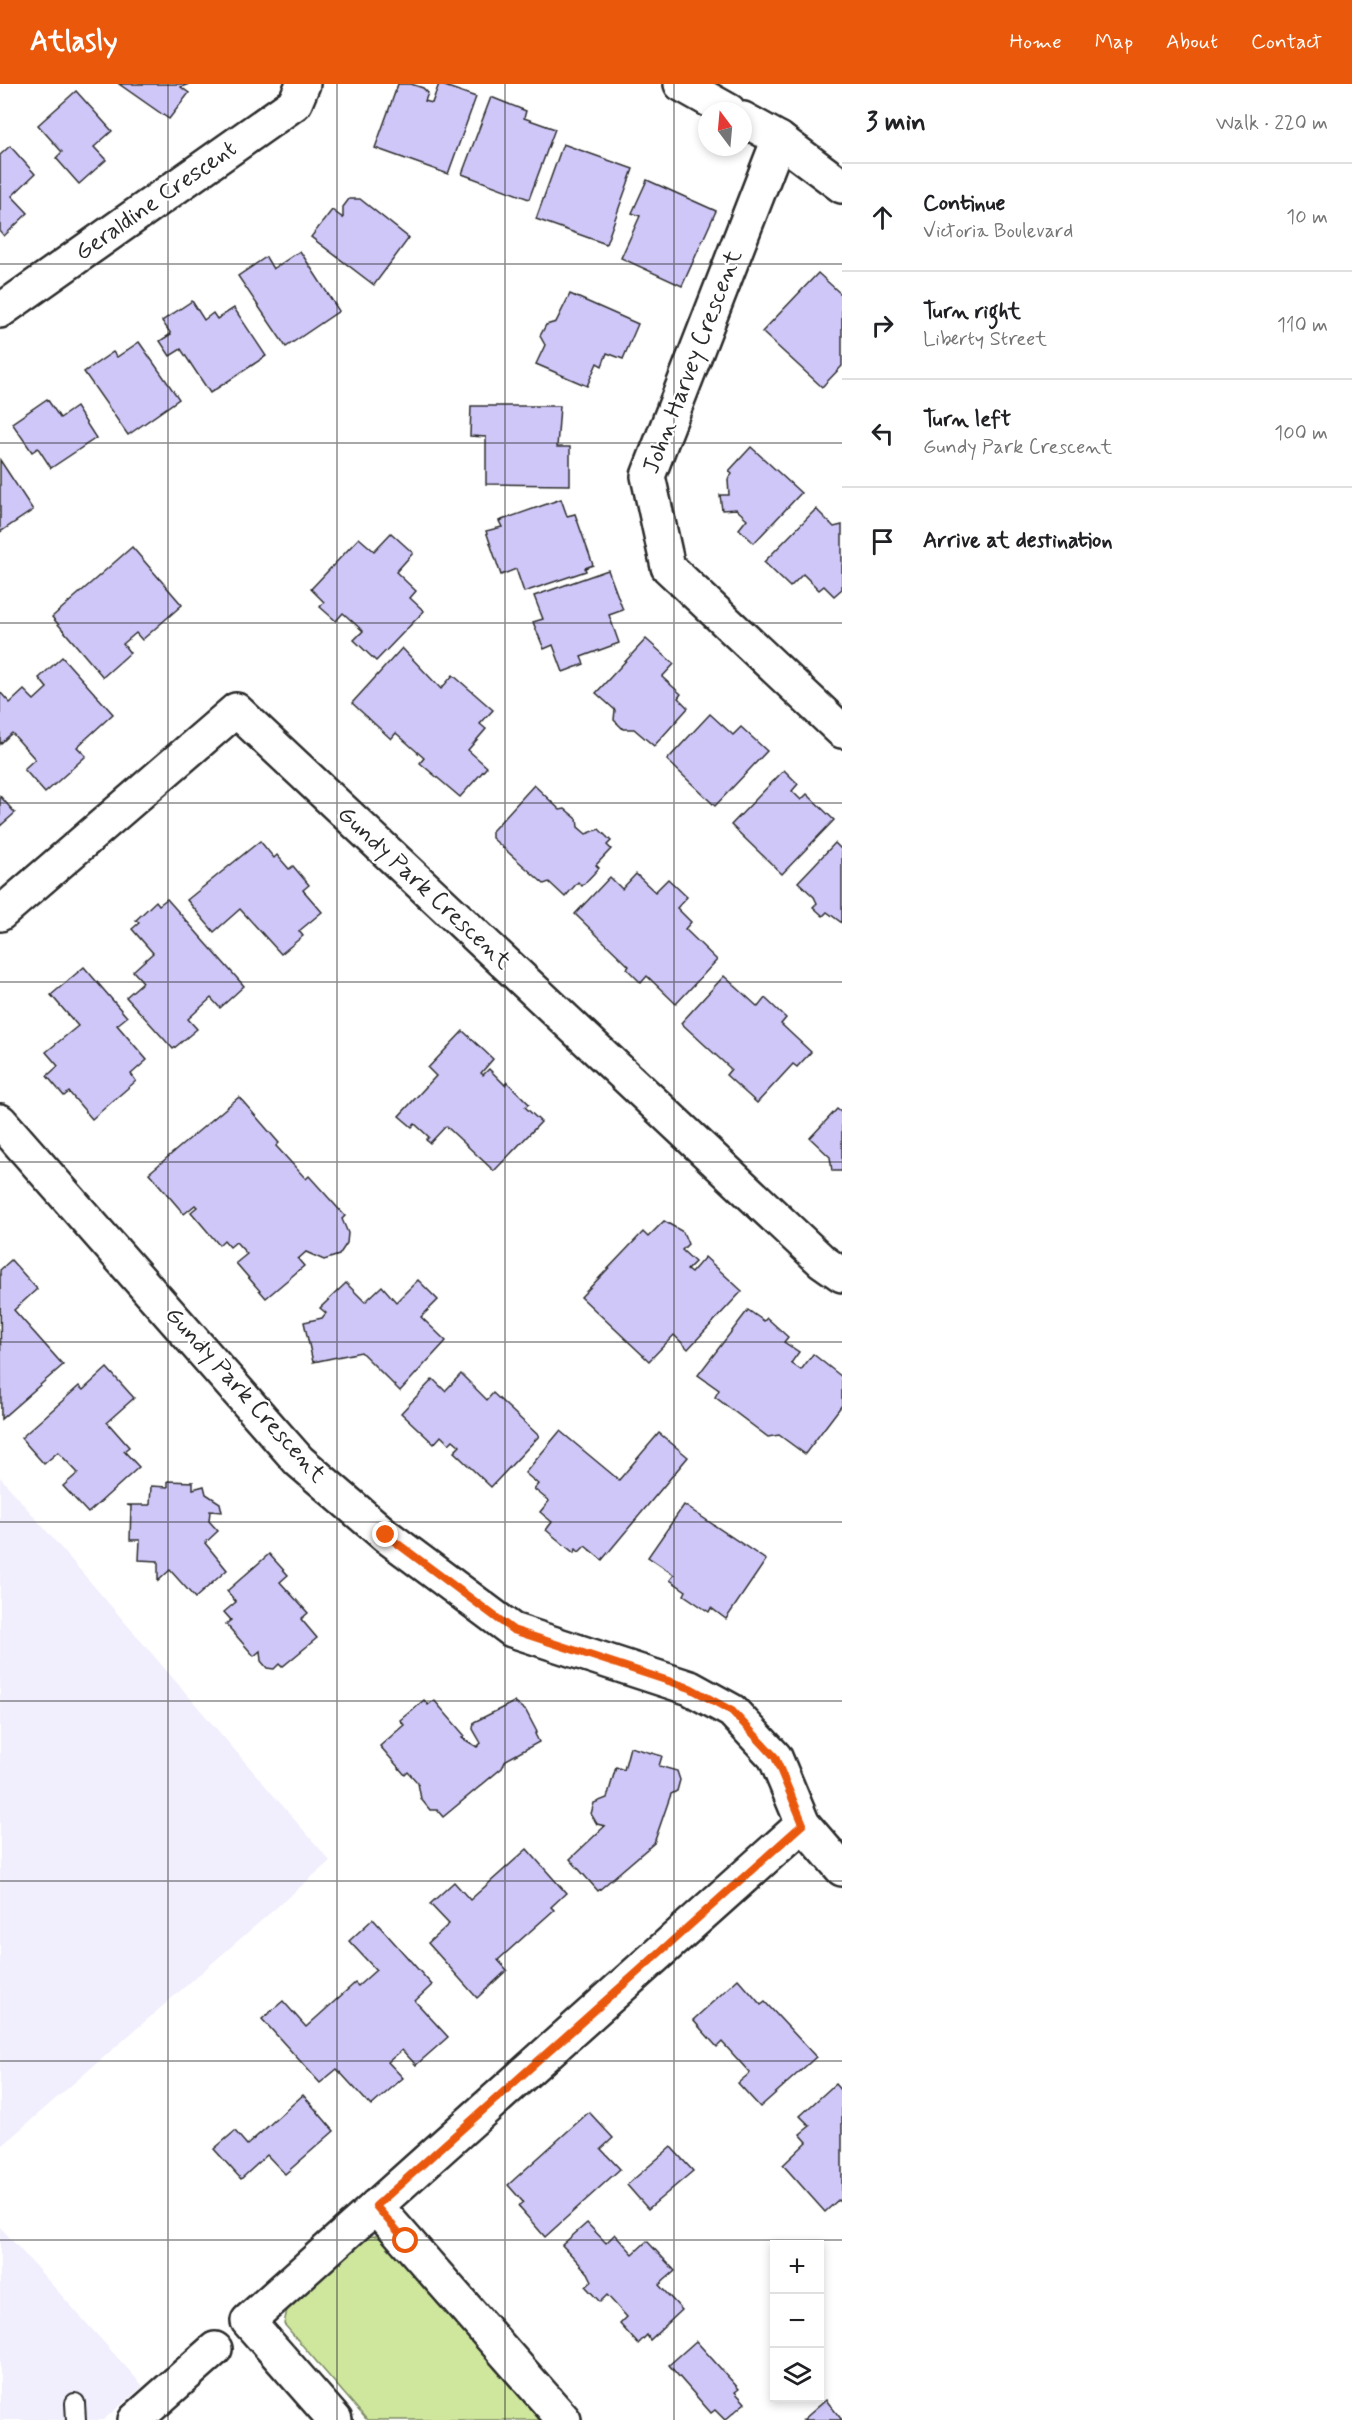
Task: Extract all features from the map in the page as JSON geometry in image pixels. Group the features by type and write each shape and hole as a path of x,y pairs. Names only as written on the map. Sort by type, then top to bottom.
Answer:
{"street":[{"name":"Geraldine Crescent","path":"0,311 295,103 303,84"},
{"path":"681,84 713,102"},
{"path":"752,124 779,139 842,186"},
{"name":"John Harvey Crescent","path":"779,139 648,476 668,567 842,731"},
{"name":"Gundy Park Crescent","path":"0,914 236,710 814,1253 842,1275"},
{"name":"Gundy Park Crescent","path":"0,1120 299,1461 386,1535 513,1630 690,1688 732,1711 775,1757 803,1824 842,1869"},
{"path":"335,2420 248,2321 803,1824"},
{"path":"376,2206 564,2420"},
{"path":"135,2420 215,2349"}],"shaded area":[{"path":"0,1477 330,1861 0,2147"},
{"path":"0,2227 143,2386 103,2420 0,2420"}],"green space":[{"path":"384,2235 551,2420 367,2420 284,2324 288,2305 366,2237"}],"building":[{"path":"119,84 189,84 181,87 189,93 169,119"},
{"path":"398,84 411,84 423,88 428,93 425,101 432,103 439,84 476,97 448,174 375,148"},
{"path":"76,91 112,131 94,147 106,160 79,184 56,158 62,152 38,125"},
{"path":"491,97 526,111 524,118 555,129 529,199 462,174"},
{"path":"563,144 633,169 606,244 536,219"},
{"path":"10,146 35,174 12,196 28,213 4,236 0,231 0,155"},
{"path":"647,180 716,211 682,286 621,258 640,216 632,213"},
{"path":"349,199 360,199 409,238 374,285 311,237 332,210 343,218 343,207"},
{"path":"300,251 339,311 286,347 238,276 266,257 273,269"},
{"path":"818,273 842,295 842,366 822,387 762,332"},
{"path":"570,294 638,324 623,359 607,353 602,366 597,363 587,386 536,364 545,345 540,336 546,325 556,322"},
{"path":"192,301 204,320 213,313 217,319 234,308 266,356 210,393 181,349 170,356 160,341 171,334 162,321"},
{"path":"139,342 179,399 128,435 84,372 113,352 117,357"},
{"path":"47,399 60,418 76,407 96,438 51,468 38,448 32,452 12,423"},
{"path":"471,406 560,406 557,447 570,447 570,485 486,484 486,437 470,436"},
{"path":"751,447 801,493 754,543 739,529 747,519 736,509 722,510 720,495 729,495 728,479 732,474 729,471"},
{"path":"0,460 33,510 0,532"},
{"path":"561,499 567,516 575,514 593,565 585,568 586,571 524,592 516,569 501,575 486,531 502,527 499,521"},
{"path":"816,509 834,527 842,525 842,589 834,596 824,586 819,590 803,574 790,587 764,562"},
{"path":"391,533 413,553 396,572 416,591 410,598 424,611 376,661 354,640 363,631 343,613 336,621 320,607 324,602 311,589 359,538 374,551"},
{"path":"132,547 182,605 142,640 136,633 123,644 130,653 103,677 52,617"},
{"path":"608,570 623,610 609,615 619,643 581,657 584,664 563,672 553,645 544,649 533,622 543,619 534,596"},
{"path":"646,639 674,664 662,677 681,694 678,698 688,708 654,746 634,729 623,729 614,720 615,710 596,693"},
{"path":"402,648 441,689 453,675 493,710 480,724 486,729 468,750 487,767 460,797 420,763 424,758 396,733 391,739 352,703"},
{"path":"62,657 113,714 77,747 86,756 45,793 24,769 35,759 12,733 0,744 0,692 10,703 24,690 34,700 47,688 39,678"},
{"path":"710,714 733,735 741,727 767,751 715,806 667,760"},
{"path":"784,770 798,784 792,791 801,800 807,794 834,820 782,874 731,825"},
{"path":"534,785 560,810 565,809 577,819 578,827 586,834 599,829 611,841 607,845 611,849 596,865 599,868 582,886 578,882 565,897 549,882 544,884 492,838 492,831"},
{"path":"0,796 15,813 0,826"},
{"path":"260,841 274,858 277,855 289,869 293,866 309,885 303,890 322,912 299,931 303,936 281,954 240,909 214,932 187,900"},
{"path":"835,843 842,850 842,923 827,912 823,916 813,907 817,903 814,897 798,882"},
{"path":"636,874 655,892 668,879 687,897 677,908 691,922 685,929 717,960 676,1004 647,976 641,983 627,969 629,966 575,914 610,877 622,889"},
{"path":"167,899 244,986 220,1008 211,998 188,1019 197,1029 173,1049 126,997 143,982 133,971 153,953 132,929 139,923 136,920 156,901 159,905"},
{"path":"84,967 127,1017 117,1025 147,1060 131,1074 136,1081 92,1119 69,1092 64,1096 47,1076 58,1066 46,1052 78,1026 51,995"},
{"path":"724,976 758,1007 765,998 786,1018 781,1024 811,1052 797,1067 793,1064 757,1103 726,1075 731,1069 681,1023"},
{"path":"463,1031 493,1059 481,1073 483,1075 489,1069 505,1085 507,1082 529,1104 525,1107 541,1122 494,1171 446,1126 430,1143 426,1140 429,1137 415,1124 412,1127 399,1116 436,1076 428,1068"},
{"path":"239,1097 279,1143 276,1146 306,1179 309,1176 345,1216 342,1219 348,1233 347,1243 339,1255 324,1260 306,1252 298,1259 304,1266 266,1298 236,1263 247,1254 236,1242 230,1247 224,1240 219,1245 191,1212 197,1207 195,1205 184,1214 149,1173"},
{"path":"837,1109 842,1113 842,1171 832,1171 830,1157 810,1138"},
{"path":"664,1221 683,1232 688,1244 682,1250 695,1262 687,1270 691,1273 705,1257 742,1291 688,1349 674,1335 649,1361 581,1297 643,1232 648,1237"},
{"path":"11,1260 37,1289 14,1310 63,1365 1,1419 0,1270"},
{"path":"418,1280 438,1300 421,1317 446,1341 400,1391 361,1352 313,1362 304,1322 322,1318 326,1313 320,1308 346,1283 365,1302 382,1286 396,1302"},
{"path":"748,1310 764,1321 767,1318 788,1337 784,1342 799,1352 791,1363 801,1370 813,1354 842,1377 842,1405 805,1454 779,1435 768,1437 715,1397 719,1390 698,1375"},
{"path":"107,1368 134,1398 107,1422 129,1447 124,1451 139,1467 88,1513 63,1486 78,1473 58,1452 44,1464 21,1438 79,1386 83,1390"},
{"path":"461,1374 487,1400 493,1393 539,1436 491,1487 454,1452 460,1446 453,1440 449,1444 441,1436 434,1444 401,1413 433,1379 445,1391"},
{"path":"560,1431 619,1480 659,1433 688,1457 602,1560 585,1546 579,1552 576,1549 574,1553 546,1530 552,1522 540,1512 549,1501 534,1489 538,1484 525,1473"},
{"path":"168,1481 193,1482 193,1489 204,1486 206,1494 220,1503 222,1512 210,1511 209,1521 218,1531 205,1543 227,1570 195,1598 170,1570 158,1581 158,1561 139,1560 140,1540 130,1540 131,1506 127,1505 150,1505 151,1486 168,1487"},
{"path":"684,1505 766,1560 726,1619 711,1608 709,1612 684,1595 686,1591 670,1580 674,1575 648,1557"},
{"path":"269,1554 288,1575 280,1582 308,1613 301,1619 317,1638 282,1667 279,1664 274,1669 267,1668 261,1661 260,1651 254,1656 226,1624 231,1620 224,1612 236,1602 227,1591"},
{"path":"424,1700 428,1705 434,1700 465,1736 462,1738 477,1747 481,1743 473,1729 474,1722 514,1702 526,1711 537,1732 535,1734 539,1742 506,1760 502,1768 443,1817 437,1810 430,1810 421,1799 418,1783 408,1772 405,1775 380,1746 404,1725 400,1720"},
{"path":"630,1747 662,1756 659,1766 677,1771 680,1780 677,1791 671,1794 654,1843 598,1891 570,1859 605,1826 597,1824 591,1814 594,1803 607,1798 616,1767 624,1770"},
{"path":"527,1849 566,1893 551,1907 554,1910 498,1960 507,1970 477,1998 428,1943 449,1924 430,1904 454,1882 470,1900"},
{"path":"373,1919 432,1985 415,2001 448,2037 416,2065 402,2050 388,2062 403,2078 371,2106 337,2069 320,2083 262,2019 283,2001 306,2027 355,1983 358,1986 376,1970 349,1941"},
{"path":"738,1979 761,2005 765,2002 816,2057 760,2107 738,2083 750,2073 722,2042 717,2047 693,2020"},
{"path":"835,2084 842,2092 842,2204 838,2200 825,2212 783,2165 807,2142 800,2134 810,2126 800,2116"},
{"path":"303,2095 334,2131 285,2174 267,2155 241,2179 214,2149 235,2131 247,2145"},
{"path":"589,2112 613,2138 601,2149 620,2169 545,2237 518,2206 523,2202 508,2185"},
{"path":"671,2147 693,2171 648,2209 627,2185"},
{"path":"587,2223 606,2243 615,2234 633,2254 647,2241 675,2271 659,2285 682,2310 650,2340 647,2335 638,2344 620,2324 627,2317 607,2295 600,2302 586,2287 592,2281 588,2273 562,2245"},
{"path":"696,2341 739,2389 735,2392 745,2403 725,2420 715,2410 711,2413 669,2365"},
{"path":"826,2400 842,2420 803,2420 824,2402"}],"route":[{"path":"386,1535 513,1630 690,1688 732,1711 775,1757 803,1824 376,2206 406,2241"}]}
